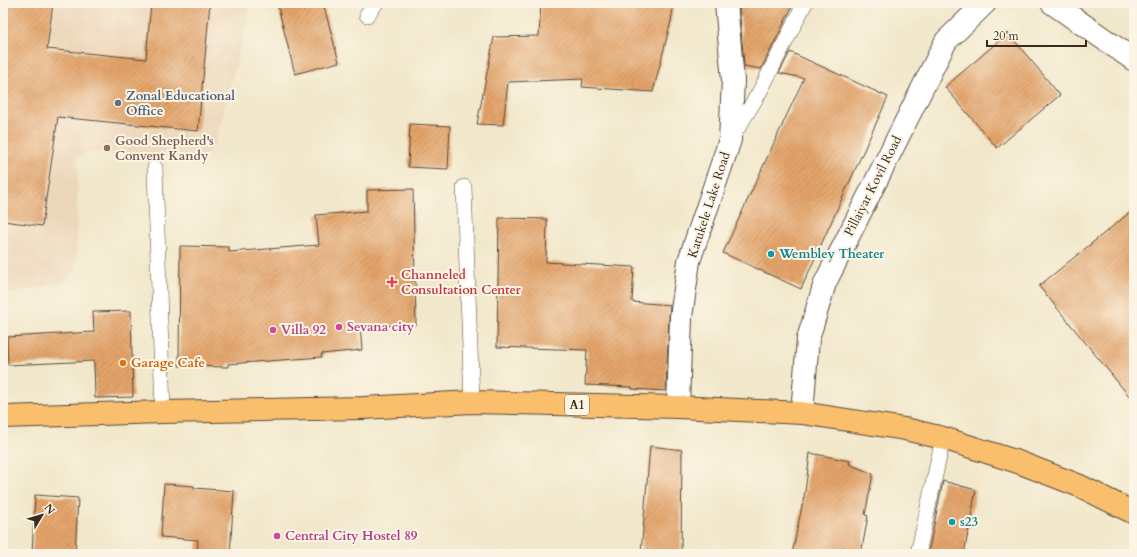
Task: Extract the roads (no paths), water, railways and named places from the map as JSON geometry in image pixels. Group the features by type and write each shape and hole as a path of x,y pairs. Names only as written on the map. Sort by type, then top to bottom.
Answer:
{"highway":[{"name":"A1","path":"3,417 363,408 472,402 678,407 802,413 905,429 942,438 1018,462 1080,486 1134,513"}],"street":[{"name":"Katukele Lake Road","path":"678,407 681,317 689,260 730,140 733,80 726,3"},
{"name":"Pillaiyar Kovil Road","path":"802,413 808,339 825,282 946,41 985,3"},
{"path":"1052,3 1134,60"}],"lane":[{"path":"730,140 759,93 805,3"},
{"path":"155,168 164,412"},
{"path":"464,187 472,402"},
{"path":"918,554 942,438"}],"place":[{"name":"Zonal Educational Office","path":"118,103"},
{"name":"Good Shepherd's Convent Kandy","path":"107,148"},
{"name":"Wembley Theater","path":"771,254"},
{"name":"Channeled Consultation Center","path":"392,282"},
{"name":"Sevana city","path":"339,327"},
{"name":"Villa 92","path":"273,330"},
{"name":"Garage Cafe","path":"123,363"},
{"name":"s23","path":"952,522"},
{"name":"Central City Hostel 89","path":"277,536"}]}
